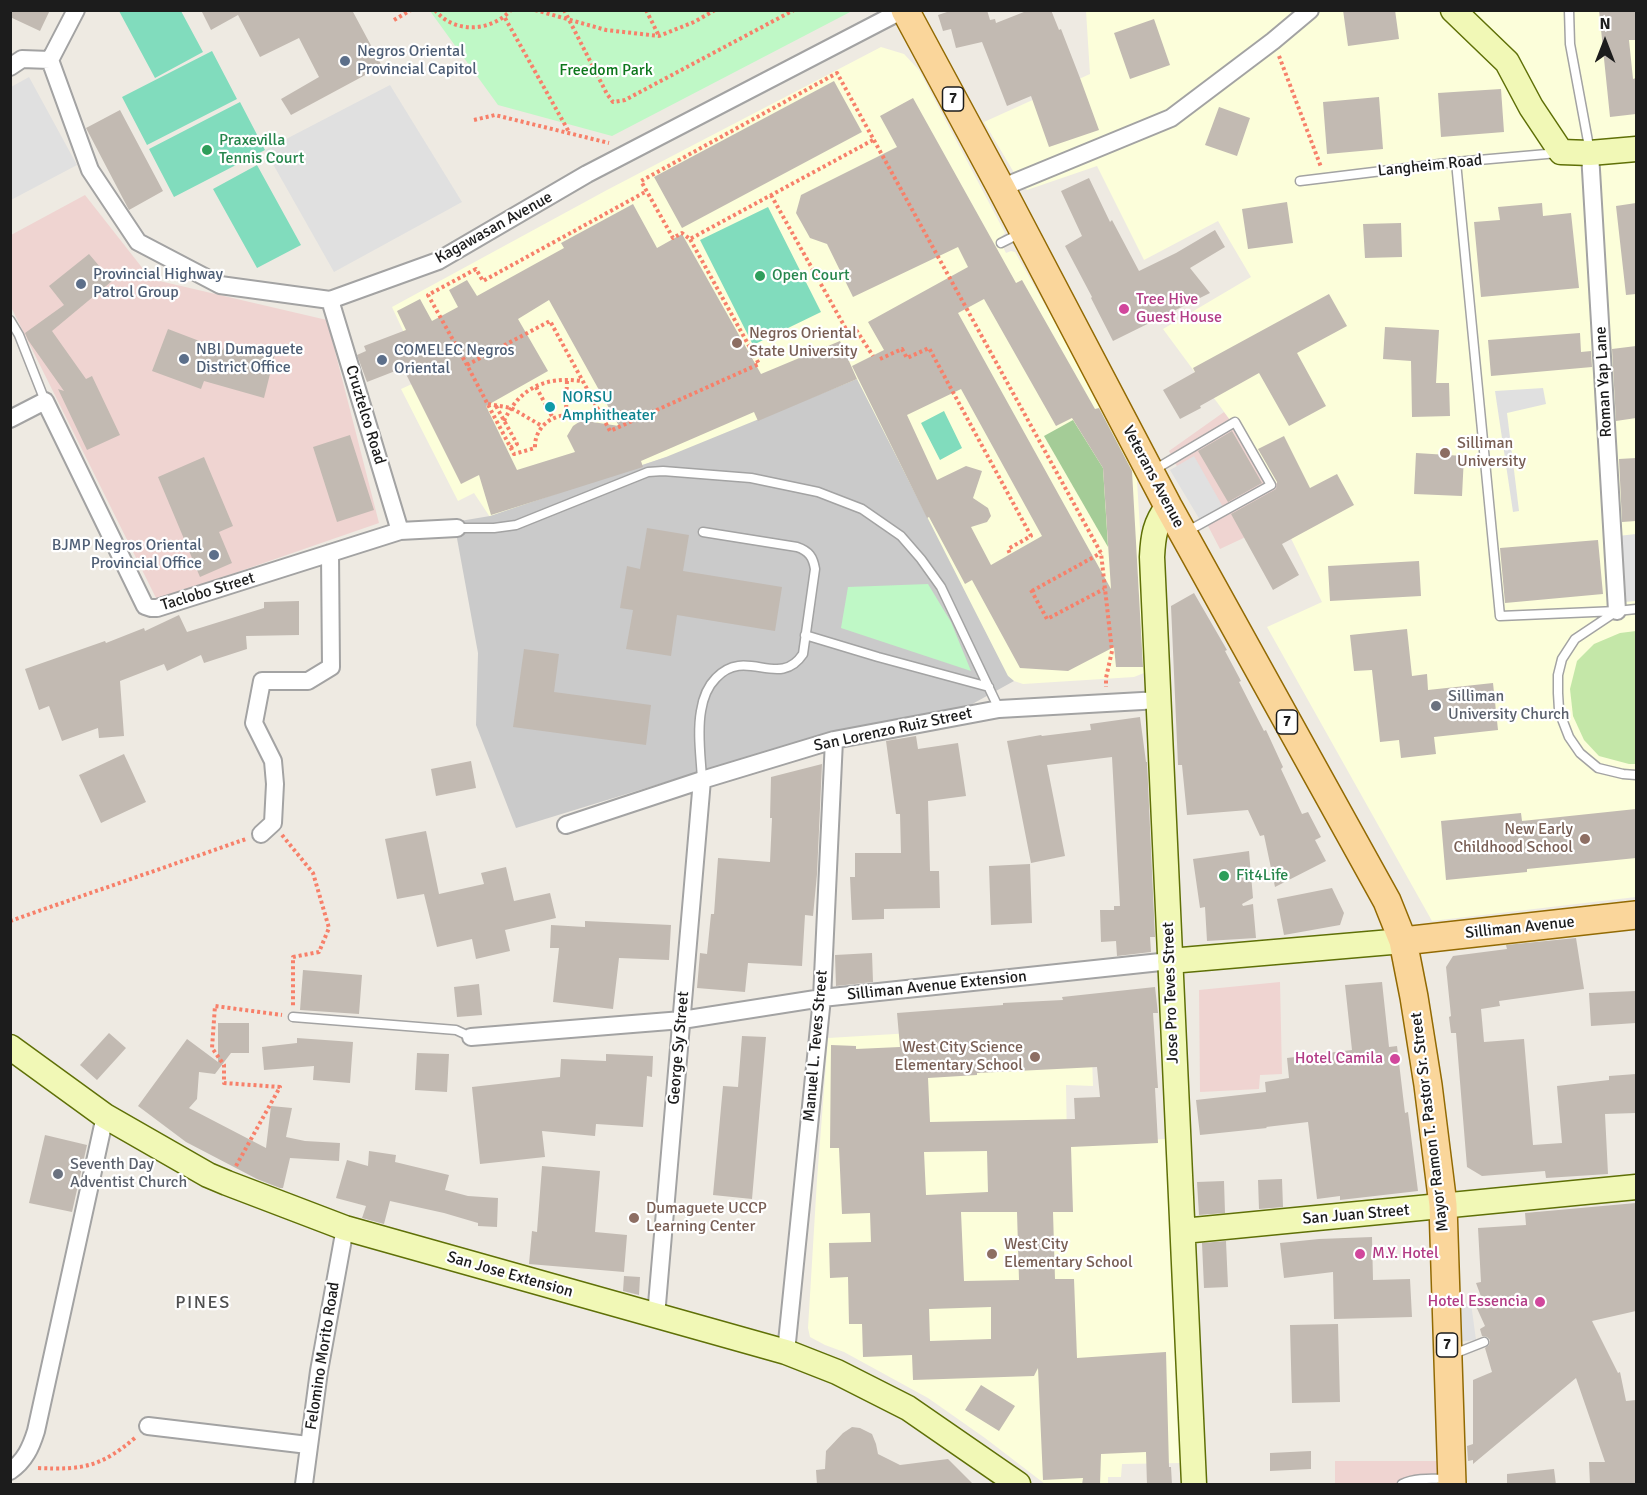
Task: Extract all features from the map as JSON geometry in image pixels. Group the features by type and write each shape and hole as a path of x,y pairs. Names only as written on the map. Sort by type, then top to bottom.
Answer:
{"main road":[{"name":"Veterans Avenue","path":"904,10 1001,188 1012,238 1150,473 1387,901 1403,941"},
{"name":"Silliman Avenue","path":"1403,941 1636,915"},
{"name":"Mayor Ramon T. Pastor Sr. Street","path":"1403,941 1424,1055 1443,1205 1452,1482"}],"street":[{"path":"10,67 22,59 50,60 76,10"},
{"name":"Kagawasan Avenue","path":"50,60 90,170 138,242 220,285 330,300 438,261 587,174 904,10"},
{"path":"1001,188 1172,118 1310,10"},
{"path":"1453,10 1508,62 1531,107 1561,152"},
{"name":"Langheim Road","path":"1561,152 1590,153 1636,149"},
{"name":"Roman Yap Lane","path":"1590,153 1617,611"},
{"name":"Cruztelco Road","path":"330,300 400,531"},
{"path":"10,419 45,400"},
{"name":"Taclobo Street","path":"45,400 146,606 151,609 400,531 457,528"},
{"name":"Jose Pro Teves Street","path":"1168,506 1159,518 1152,557 1194,1485"},
{"path":"267,829 275,784 273,761 254,723 262,681 308,681 331,667 330,553"},
{"name":"San Lorenzo Ruiz Street","path":"566,825 834,740 999,709 1160,700"},
{"name":"Manuel L. Teves Street","path":"786,1352 822,998 834,740"},
{"name":"George Sy Street","path":"656,1316 702,780"},
{"name":"Silliman Avenue Extension","path":"471,1037 682,1020 822,998 1170,961 1403,941"},
{"name":"San Jose Extension","path":"10,1047 105,1116 208,1175 345,1228 786,1352 837,1371 908,1408 1018,1485"},
{"path":"15,1468 30,1449 36,1431 105,1116"},
{"name":"San Juan Street","path":"1183,1231 1636,1187"},
{"name":"Felomino Morito Road","path":"304,1485 319,1371 345,1228"},
{"path":"148,1426 308,1445"}],"lane":[{"path":"1569,10 1570,44 1590,153"},
{"name":"Langheim Road","path":"1300,180 1561,152"},
{"path":"1456,162 1500,616 1636,609"},
{"path":"10,320 19,335 45,400"},
{"path":"1150,473 1235,422 1271,485 1183,534"},
{"path":"457,528 494,528 516,525 648,472 663,471 752,478 818,492 862,509 902,536 941,587 999,709"},
{"path":"702,780 701,713 704,697 711,684 722,672 731,667 742,665 780,669 792,666 798,660 802,654 814,569 813,559 807,551 797,547 703,532"},
{"path":"1617,611 1575,639 1562,659 1558,675 1559,710 1569,736 1580,753 1599,768 1636,775"},
{"path":"805,635 989,687"},
{"path":"293,1017 456,1030 471,1037"},
{"path":"1448,1356 1484,1342"},
{"path":"1402,1485 1405,1482 1423,1479 1452,1482"}],"path":[{"path":"394,20 411,10"},
{"path":"435,10 454,24 471,28 489,26 505,18 511,10"},
{"path":"535,10 606,30 659,36 694,22 715,10"},
{"path":"564,10 607,94 614,102 625,100 794,10"},
{"path":"646,10 659,36"},
{"path":"505,18 569,133"},
{"path":"1273,41 1325,177"},
{"path":"467,365 550,321 610,431 759,364 690,239 682,233 673,238 641,181 837,73 1101,553 1112,651 1106,678"},
{"path":"474,120 495,115 612,144"},
{"path":"690,239 873,140"},
{"path":"585,420 566,414 553,418 542,426 536,437 535,448 514,454 428,295 476,269 483,281 647,191"},
{"path":"771,195 846,329"},
{"path":"853,325 873,356"},
{"path":"880,359 902,348 907,358 929,348 1031,536 1008,549 1010,554"},
{"path":"566,414 567,380"},
{"path":"500,427 505,423 511,408 525,393 550,381 581,381"},
{"path":"536,387 553,418"},
{"path":"488,404 511,408 542,426"},
{"path":"496,406 517,444 510,447"},
{"path":"1101,553 1031,591 1047,619 1105,589"},
{"path":"1497,716 1559,710"},
{"path":"10,921 267,829 313,873 329,928 319,952 293,957 293,1017 215,1006 212,1048 224,1065 224,1083 280,1087 227,1183"},
{"path":"15,1468 87,1467 104,1460 124,1447 148,1426"}],"shaded area":[{"name":"Silliman University","path":"1086,11 1636,11 1636,897 1432,921 1267,627 1322,602 1282,520 1284,493 1163,329 1251,277 1218,221 1144,260 1097,166 1027,190 1019,181 984,122 1090,74"},
{"name":"Negros Oriental State University","path":"881,47 904,54 919,70 1005,233 999,239 1006,253 1015,252 1136,465 1149,671 1134,677 1023,684 1014,681 666,457 490,517 474,493 458,501 401,389 425,378 392,307 607,190"},
{"path":"29,77 77,165 11,200 11,87"},
{"path":"390,85 462,202 334,272 265,150"},
{"path":"85,195 151,279 327,320 379,523 157,600 11,307 11,235"},
{"path":"857,379 1008,676 1014,681 965,708 825,733 516,828 476,725 478,653 454,522 490,516 666,457"},
{"path":"1543,388 1546,404 1507,413 1519,511 1513,512 1495,391"},
{"path":"1224,412 1284,493 1282,520 1220,549 1169,451"},
{"path":"1194,456 1223,507 1200,520 1170,470"},
{"path":"1636,534 1636,601 1624,602 1618,536"},
{"path":"1280,982 1282,1074 1260,1075 1259,1089 1200,1092 1199,990"},
{"name":"West City Elementary School","path":"1091,1027 1093,1086 1066,1085 1067,1144 1165,1139 1182,1463 1122,1464 1121,1477 1108,1477 1108,1484 1045,1484 928,1398 844,1352 810,1337 808,1328 828,1038 979,1029"},
{"path":"1471,1303 1476,1340 1459,1342 1457,1305"},
{"path":"1335,1461 1437,1461 1437,1484 1335,1484"}],"green space":[{"path":"119,11 181,11 203,52 155,78"},
{"name":"Freedom Park","path":"430,11 852,11 612,136 498,105"},
{"path":"212,51 237,99 147,145 122,97"},
{"name":"Praxevilla Tennis Court","path":"240,102 265,150 174,197 149,149"},
{"path":"257,165 301,245 257,268 213,189"},
{"name":"Open Court","path":"768,207 821,312 753,345 700,240"},
{"path":"944,411 962,448 940,460 921,423"},
{"path":"1073,420 1103,468 1108,547 1044,436"},
{"path":"928,584 951,622 971,671 841,628 848,587"},
{"path":"1636,631 1636,764 1629,764 1599,756 1584,740 1573,716 1570,689 1577,661 1594,644 1620,633"}],"building":[{"path":"10,10 50,10 40,31 10,17"},
{"name":"Negros Oriental Provincial Capitol","path":"201,10 352,10 382,66 291,115 281,99 319,77 299,38 260,57 238,15 211,30"},
{"path":"953,10 987,10 990,20 995,19 996,23 1029,10 1051,10 1059,30 1061,29 1099,130 1049,147 1031,96 1007,106 982,42 956,48 951,29 943,31 938,15"},
{"path":"1343,10 1395,10 1399,39 1348,46"},
{"path":"1599,10 1636,10 1636,40 1629,40 1633,79 1636,78 1636,114 1610,117"},
{"path":"1154,19 1170,65 1130,79 1114,33"},
{"path":"834,81 862,132 682,228 654,177"},
{"path":"1501,89 1504,132 1441,137 1438,93"},
{"path":"1379,97 1383,149 1327,154 1323,102"},
{"path":"913,98 1016,283 1022,280 1095,409 1099,408 1132,471 1143,667 1116,667 1114,647 1068,671 1020,668 972,580 965,584 929,517 927,518 852,366 884,350 868,322 968,267 958,247 853,297 827,244 810,238 796,213 801,195 897,147 880,116","holes":["984,299 1056,426 1072,418 1103,468 1111,589 958,313","961,389 1042,536 991,565 971,527 987,522 991,516 988,508 973,498 982,471 966,466 937,480 907,415"]},
{"path":"1219,107 1250,118 1237,156 1205,145"},
{"path":"120,110 163,191 129,210 86,128"},
{"path":"1089,178 1110,222 1112,220 1139,271 1215,230 1225,247 1190,268 1210,293 1113,341 1065,246 1082,236 1061,191"},
{"path":"1287,202 1293,243 1248,249 1242,209"},
{"path":"1542,203 1543,216 1571,213 1579,288 1481,297 1474,222 1500,220 1498,207"},
{"path":"1636,203 1636,294 1626,295 1616,206"},
{"path":"633,204 657,248 682,234 761,374 840,341 857,379 758,421 754,412 641,461 643,467 491,515 479,475 461,484 403,368 367,382 357,355 366,351 364,346 406,330 397,311 420,299 432,321 458,307 449,290 467,280 477,296 564,248 561,243","holes":["549,300 619,426 579,422 573,426 567,436 575,452 517,470 486,406 548,371 518,319"]},
{"path":"1401,223 1402,257 1365,258 1363,224"},
{"path":"89,254 112,281 52,331 86,379 92,376 120,435 87,450 58,389 64,391 25,333 64,305 49,286"},
{"path":"1329,294 1347,326 1297,353 1326,406 1289,426 1259,373 1180,419 1163,390 1195,372 1193,368"},
{"path":"1385,327 1439,330 1436,383 1449,383 1450,416 1412,417 1411,361 1383,359"},
{"path":"168,329 223,350 226,341 275,354 264,398 204,381 201,389 152,371"},
{"path":"1580,333 1581,352 1591,351 1592,367 1491,376 1488,340"},
{"path":"1636,346 1636,418 1616,421 1612,349"},
{"path":"1232,431 1262,483 1228,502 1198,451"},
{"path":"350,435 374,510 337,522 313,447"},
{"path":"1284,436 1310,488 1337,474 1354,505 1282,544 1299,575 1273,590 1231,514 1276,489 1277,482 1258,449"},
{"path":"1416,453 1464,456 1462,496 1414,494"},
{"path":"204,457 233,526 219,532 232,563 200,577 158,477"},
{"path":"1636,458 1636,521 1622,522 1619,459"},
{"path":"647,528 689,535 683,571 782,587 775,631 677,615 671,656 626,649 633,610 620,608 627,566 640,569"},
{"path":"1598,540 1603,594 1505,603 1500,548"},
{"path":"1419,561 1421,596 1330,601 1328,566"},
{"path":"1194,593 1227,650 1225,651 1241,681 1239,682 1264,731 1266,730 1302,814 1308,812 1321,837 1315,840 1326,861 1275,887 1264,835 1260,836 1248,810 1187,815 1182,765 1178,765 1171,606"},
{"path":"299,601 299,635 246,636 247,649 204,663 201,655 167,671 164,664 120,681 124,736 99,738 98,728 62,741 49,706 39,710 25,669 105,641 106,643 144,628 145,631 179,615 187,632 264,608 264,602"},
{"name":"Silliman University Church","path":"1407,629 1412,676 1427,674 1428,690 1493,683 1498,730 1434,737 1436,754 1401,758 1399,740 1380,742 1372,670 1354,671 1350,635"},
{"path":"524,649 559,654 554,692 651,705 646,745 513,727"},
{"path":"1140,717 1147,762 1155,937 1150,937 1151,952 1117,956 1116,941 1101,942 1100,910 1114,910 1114,906 1120,906 1112,757 1047,765 1065,856 1031,863 1007,741 1091,730 1090,724"},
{"path":"916,736 918,749 958,743 966,796 928,801 930,871 939,871 940,908 884,909 884,919 852,920 850,877 855,877 855,853 901,853 900,814 896,814 886,741"},
{"path":"124,754 146,802 101,823 79,775"},
{"path":"471,761 476,788 436,796 431,769"},
{"path":"822,764 813,916 805,915 802,966 748,963 745,992 697,988 700,953 707,954 711,914 714,914 718,858 770,862 771,777"},
{"path":"1636,809 1636,858 1446,880 1441,821 1521,813 1522,821"},
{"path":"426,831 439,894 484,884 481,873 506,867 514,901 550,893 556,918 505,930 510,951 476,959 472,939 437,947 424,894 397,899 385,839"},
{"path":"1249,851 1253,898 1242,904 1243,906 1253,904 1256,938 1207,941 1205,907 1200,908 1193,859"},
{"path":"1030,864 1032,923 991,925 989,866"},
{"path":"1332,888 1344,913 1340,925 1284,935 1277,899"},
{"path":"585,921 671,925 669,960 619,958 613,1009 553,1002 559,948 550,948 551,925 585,927"},
{"path":"1576,938 1584,989 1499,1001 1500,1006 1481,1009 1484,1042 1524,1039 1533,1145 1562,1143 1557,1086 1609,1080 1609,1076 1636,1074 1636,1113 1605,1114 1608,1174 1546,1178 1545,1171 1482,1176 1467,1167 1456,1033 1451,1033 1446,967 1453,956 1507,949 1506,945"},
{"path":"872,953 873,982 836,986 835,955"},
{"path":"303,970 362,975 359,1014 300,1010"},
{"path":"1382,982 1389,1047 1397,1046 1418,1191 1340,1200 1340,1196 1317,1199 1308,1122 1200,1135 1196,1100 1266,1092 1265,1082 1289,1078 1287,1058 1352,1050 1345,985"},
{"path":"479,984 482,1015 457,1017 454,987"},
{"path":"1155,987 1158,1013 1153,1013 1158,1088 1155,1088 1158,1143 1071,1147 1073,1212 1053,1212 1055,1279 1074,1279 1077,1358 1166,1352 1169,1467 1171,1467 1172,1485 1147,1485 1146,1452 1101,1454 1100,1485 1082,1485 1083,1478 1043,1480 1038,1368 1034,1376 913,1380 912,1355 863,1357 862,1324 849,1324 848,1277 830,1278 829,1243 871,1242 870,1213 842,1214 839,1148 830,1148 831,1045 856,1046 856,1049 900,1047 897,1013 1063,1000 1062,997","holes":["1097,1067 1100,1097 1074,1098 1075,1119 930,1122 928,1078 977,1075 977,1073","987,1151 988,1192 926,1195 924,1152","961,1212 1017,1212 1019,1280 964,1281","991,1307 991,1339 930,1341 929,1309"]},
{"path":"1636,991 1636,1023 1591,1026 1589,993"},
{"path":"218,1023 249,1023 249,1053 231,1053 215,1074 199,1072 197,1099 189,1108 266,1148 271,1106 292,1108 286,1137 305,1141 340,1143 339,1161 290,1158 283,1188 280,1188 257,1179 186,1142 138,1106 187,1039 218,1062"},
{"path":"109,1033 126,1048 97,1080 80,1065"},
{"path":"742,1036 766,1037 752,1199 713,1195 723,1086 738,1087"},
{"path":"297,1038 353,1042 350,1083 313,1080 314,1066 264,1070 262,1047 297,1043"},
{"path":"417,1053 449,1054 447,1092 415,1090"},
{"path":"606,1054 653,1056 652,1077 647,1076 643,1127 596,1124 595,1136 542,1131 545,1157 480,1164 472,1087 560,1077 561,1059 606,1061"},
{"name":"Seventh Day Adventist Church","path":"45,1135 87,1145 72,1212 29,1203"},
{"path":"369,1151 396,1155 395,1162 449,1175 445,1190 468,1196 498,1198 497,1227 478,1226 478,1223 444,1213 390,1201 384,1224 362,1218 366,1206 336,1198 347,1160 368,1166"},
{"path":"542,1166 600,1171 595,1232 627,1235 624,1272 529,1264 532,1231 537,1232"},
{"path":"1282,1179 1283,1207 1259,1209 1258,1180"},
{"path":"1224,1181 1225,1213 1199,1215 1197,1182"},
{"path":"1636,1203 1636,1311 1592,1321 1618,1373 1620,1372 1626,1401 1636,1400 1636,1485 1590,1485 1589,1462 1605,1462 1576,1378 1473,1464 1473,1460 1468,1461 1467,1446 1473,1444 1473,1380 1492,1372 1485,1348 1489,1345 1490,1340 1482,1336 1480,1329 1485,1326 1475,1304 1483,1302 1476,1283 1481,1282 1478,1228 1526,1225 1525,1213"},
{"path":"1372,1237 1373,1280 1410,1279 1412,1317 1334,1319 1333,1272 1284,1278 1280,1243"},
{"path":"1226,1241 1228,1287 1204,1288 1202,1243"},
{"path":"624,1276 640,1277 639,1295 623,1291"},
{"path":"1338,1324 1340,1402 1292,1403 1290,1325"},
{"path":"981,1385 1015,1406 999,1431 965,1410"},
{"path":"852,1427 872,1434 878,1454 900,1465 948,1459 974,1485 817,1485 816,1470 825,1469 826,1451"},
{"path":"1311,1451 1311,1469 1270,1471 1270,1453"},
{"path":"1554,1469 1556,1485 1507,1485 1507,1474"}],"place":[{"name":"Negros Oriental Provincial Capitol","path":"345,61"},
{"name":"Praxevilla Tennis Court","path":"207,150"},
{"name":"Open Court","path":"760,276"},
{"name":"Provincial Highway Patrol Group","path":"81,284"},
{"name":"Tree Hive Guest House","path":"1124,309"},
{"name":"Negros Oriental State University","path":"737,343"},
{"name":"NBI Dumaguete District Office","path":"184,359"},
{"name":"COMELEC Negros Oriental","path":"382,360"},
{"name":"NORSU Amphitheater","path":"550,407"},
{"name":"Silliman University","path":"1445,453"},
{"name":"BJMP Negros Oriental Provincial Office","path":"214,555"},
{"name":"Silliman University Church","path":"1436,706"},
{"name":"New Early Childhood School","path":"1585,839"},
{"name":"Fit4Life","path":"1224,876"},
{"name":"West City Science Elementary School","path":"1035,1057"},
{"name":"Hotel Camila","path":"1395,1059"},
{"name":"Seventh Day Adventist Church","path":"58,1174"},
{"name":"Dumaguete UCCP Learning Center","path":"634,1218"},
{"name":"West City Elementary School","path":"992,1254"},
{"name":"M.Y. Hotel","path":"1360,1254"},
{"name":"Hotel Essencia","path":"1540,1302"}],"district":[{"name":"PINES","path":"203,1303"}]}
